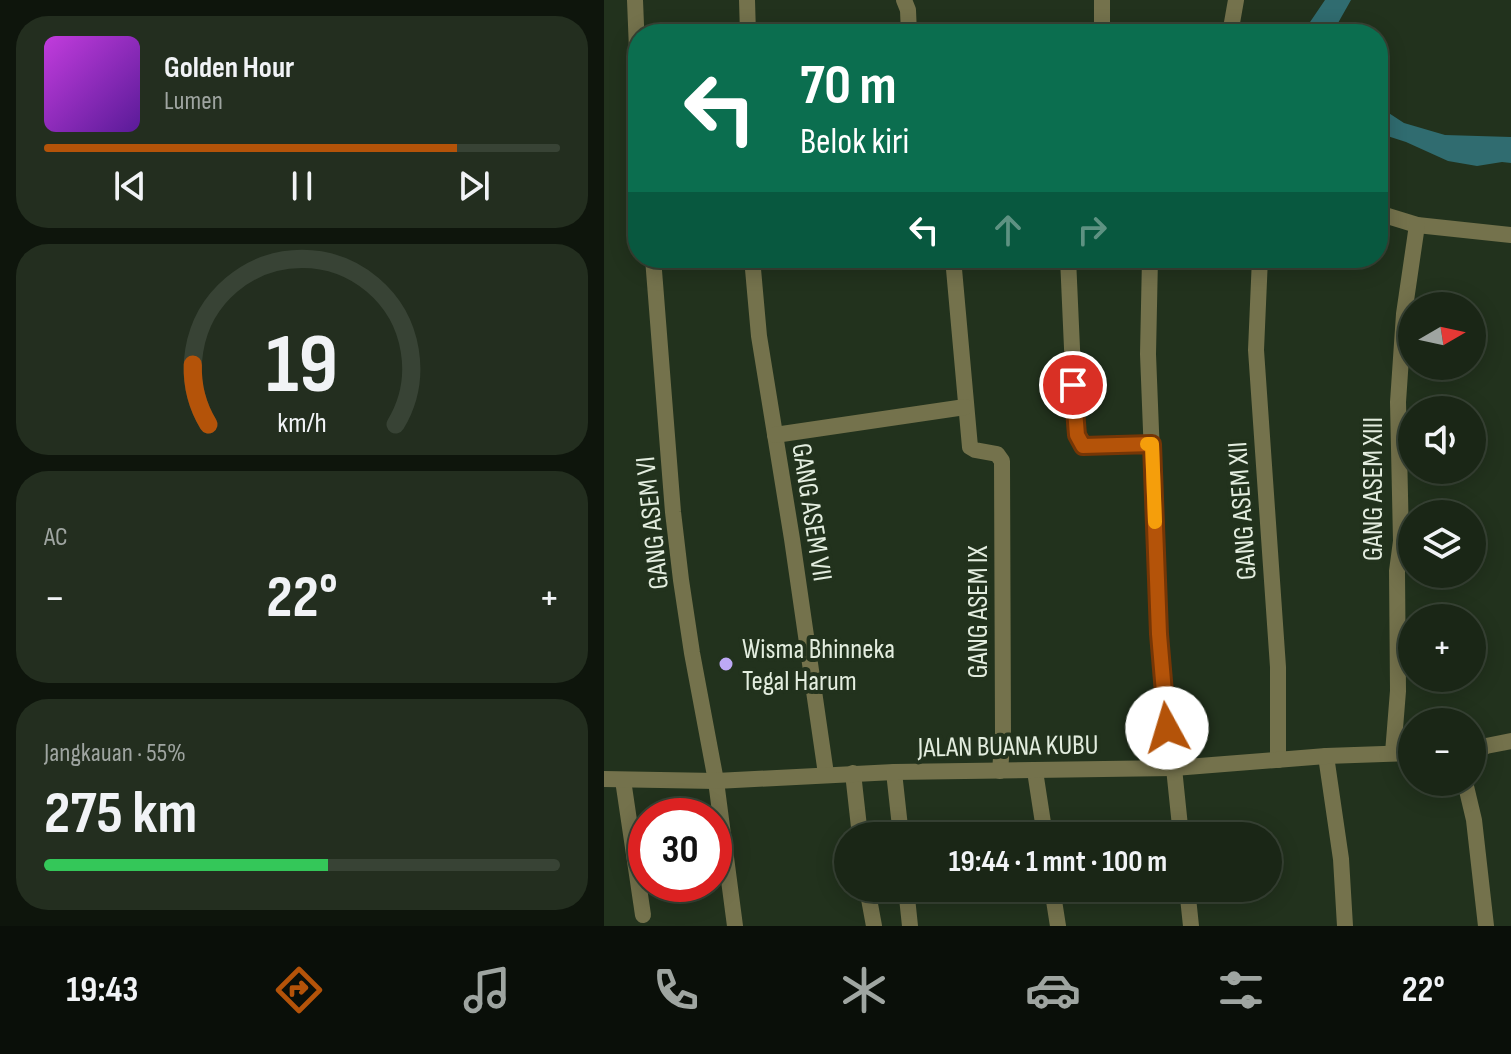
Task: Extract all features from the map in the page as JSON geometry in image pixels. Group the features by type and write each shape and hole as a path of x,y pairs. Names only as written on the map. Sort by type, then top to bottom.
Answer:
{"street":[{"path":"635,0 636,24"},
{"path":"747,0 748,24"},
{"path":"904,0 909,24"},
{"path":"1102,0 1102,24"},
{"path":"1232,24 1236,0"},
{"path":"1388,216 1417,225 1511,235"},
{"name":"GANG ASEM XIII","path":"1393,753 1398,691 1397,571 1401,541 1398,402 1404,314 1417,225"},
{"name":"GANG ASEM VI","path":"654,268 675,526 692,653 716,781 735,926"},
{"name":"GANG ASEM VII","path":"753,268 759,336 826,774"},
{"path":"775,435 965,407 954,268"},
{"path":"1068,268 1075,416 1080,442 1088,447 1152,444"},
{"path":"1150,268 1148,354 1159,634 1163,705 1180,822"},
{"name":"GANG ASEM XII","path":"1260,268 1256,350 1278,667 1278,760"},
{"name":"GANG ASEM IX","path":"965,407 970,447 997,454 1002,461 1003,733 1000,771"},
{"path":"1486,746 1511,741"},
{"name":"JALAN BUANA KUBU","path":"604,779 716,781 853,773 1174,768 1398,753"},
{"path":"1326,756 1341,859 1345,926"},
{"path":"1035,771 1043,822"},
{"path":"894,772 899,822"},
{"path":"853,773 858,822"},
{"path":"623,780 643,915"},
{"path":"1468,796 1486,926"},
{"path":"870,902 874,926"},
{"path":"907,902 910,926"},
{"path":"1054,902 1058,926"},
{"path":"1188,902 1191,926"}],"water":[{"path":"1325,0 1351,0 1338,24 1309,24"},
{"path":"1388,113 1404,123 1445,135 1511,137 1511,163 1477,166 1448,161 1388,136"}],"slow traffic":[{"path":"1147,444 1152,444 1155,522"}],"place":[{"name":"Wisma Bhinneka Tegal Harum","path":"726,664"}],"route":[{"path":"1073,385 1077,435 1083,446 1152,444 1159,634 1167,728"}]}
